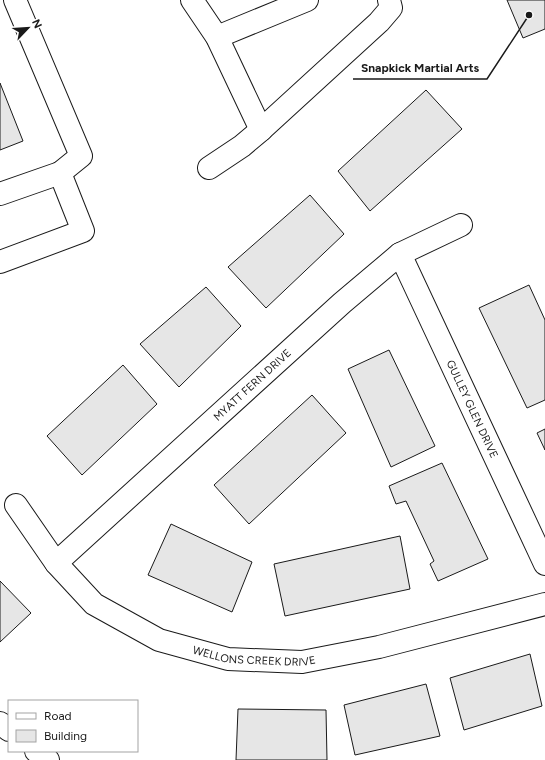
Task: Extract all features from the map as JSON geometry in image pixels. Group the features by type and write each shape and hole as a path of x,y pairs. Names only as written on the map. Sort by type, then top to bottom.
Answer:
{"street":[{"path":"0,194 60,173 81,156 15,0"},
{"path":"192,0 217,37 261,130"},
{"path":"217,37 307,0"},
{"path":"209,168 242,146 261,130 379,22 391,8 389,0"},
{"path":"0,262 83,231 60,173"},
{"name":"MYATT FERN DRIVE","path":"56,563 342,303 400,254 461,224"},
{"name":"GULLEY GLEN DRIVE","path":"400,254 545,564"},
{"name":"WELLONS CREEK DRIVE","path":"16,506 56,563 94,604 158,640 228,659 302,662 379,647 545,604"},
{"path":"0,723 8,729"},
{"path":"37,752 48,760"}],"building":[{"path":"507,0 545,0 545,29 523,38"},
{"path":"0,83 23,141 0,150"},
{"path":"426,90 462,129 370,211 338,171"},
{"path":"310,195 344,234 266,308 228,267"},
{"path":"529,285 545,320 545,400 527,408 479,308"},
{"path":"206,287 241,326 179,387 140,344"},
{"path":"389,350 435,446 391,467 348,369"},
{"path":"123,365 157,404 82,475 47,436"},
{"path":"312,395 346,433 249,524 214,485"},
{"path":"545,429 545,450 537,433"},
{"path":"442,463 488,559 438,581 430,564 434,561 406,501 396,504 389,486"},
{"path":"171,524 252,562 232,612 148,575"},
{"path":"400,536 410,589 285,616 274,564"},
{"path":"0,581 31,613 0,642"},
{"path":"530,654 542,706 464,730 450,678"},
{"path":"426,684 440,736 355,755 344,705"},
{"path":"238,709 326,710 327,760 236,760"}],"place":[{"name":"Snapkick Martial Arts","path":"529,15"}]}
